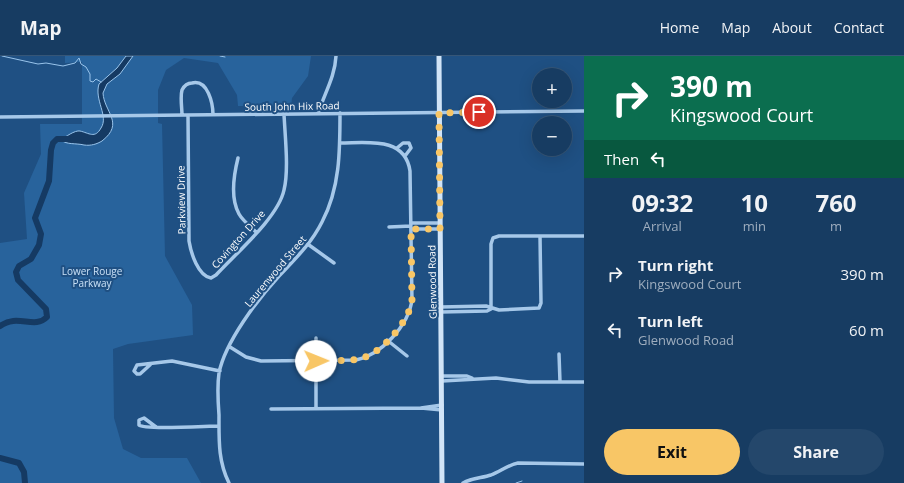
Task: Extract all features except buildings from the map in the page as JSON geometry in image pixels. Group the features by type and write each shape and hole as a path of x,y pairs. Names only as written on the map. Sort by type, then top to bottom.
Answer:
{"street":[{"path":"318,114 323,95 332,77 336,56"},
{"name":"Glenwood Road","path":"439,56 442,483"},
{"path":"182,115 182,90 187,85 194,82 202,85 209,94 214,115"},
{"name":"South John Hix Road","path":"0,117 584,111"},
{"name":"Laurenwood Street","path":"229,483 219,456 220,371 230,347 260,299 309,245 323,221 333,197 339,170 340,113"},
{"name":"Covington Drive","path":"209,278 216,276 256,232 277,206 284,191 284,114"},
{"name":"Parkview Drive","path":"188,115 189,241 191,252 202,272 209,278"},
{"path":"230,347 246,357 261,361 316,361 362,358 374,353 404,322 411,306 410,171 405,156 397,148 383,143 340,143"},
{"path":"397,148 403,143 409,143 411,148 405,156"},
{"path":"238,158 234,180 235,204 242,218 256,232"},
{"path":"411,226 440,226"},
{"path":"389,227 440,226"},
{"path":"491,309 490,244 493,238 499,236 584,236"},
{"path":"441,310 532,310 540,307 540,236"},
{"path":"309,245 334,263"},
{"path":"316,338 316,408"},
{"path":"387,340 407,356"},
{"path":"559,354 560,382"},
{"path":"151,364 175,362 220,371"},
{"path":"442,378 467,380 472,378 501,378 529,382 584,382"},
{"path":"271,409 442,408"},
{"path":"156,427 219,426"},
{"path":"463,483 471,479 492,475 509,465 518,463 584,464"}],"green space":[{"name":"Lower Rouge Parkway","path":"65,56 311,56 308,76 292,98 291,106 238,106 237,95 218,63 184,58 166,70 158,90 158,123 162,124 165,256 192,305 193,335 128,344 113,349 114,418 123,449 141,458 187,458 201,483 0,483 0,243 27,239 24,193 41,154 40,124 82,124 82,62 65,63"}],"shaded area":[{"path":"126,56 133,56 120,74 107,84 103,93 104,100 112,117 113,123 109,135 102,141 91,145 63,142 61,140 78,131 94,134 99,131 103,123 103,113 98,96 99,84 117,68"}],"waterway":[{"path":"2,56 38,64 46,63 63,66 75,63 79,58 81,64 86,67 90,74 90,81 93,82 96,79 101,82"},
{"path":"220,56 225,57"},
{"path":"0,326 7,322 13,321 37,322 42,321 47,317 46,309 18,280 16,272 19,266 31,259 39,245 41,234 35,218 49,181 51,150 53,143 57,139 68,139"},
{"path":"0,458 19,463 24,472 25,483"},
{"path":"516,483 522,481"}],"route":[{"path":"316,361 356,360 368,356 378,350 404,322 410,311 412,301 411,229 440,229 439,113 479,112"}]}
